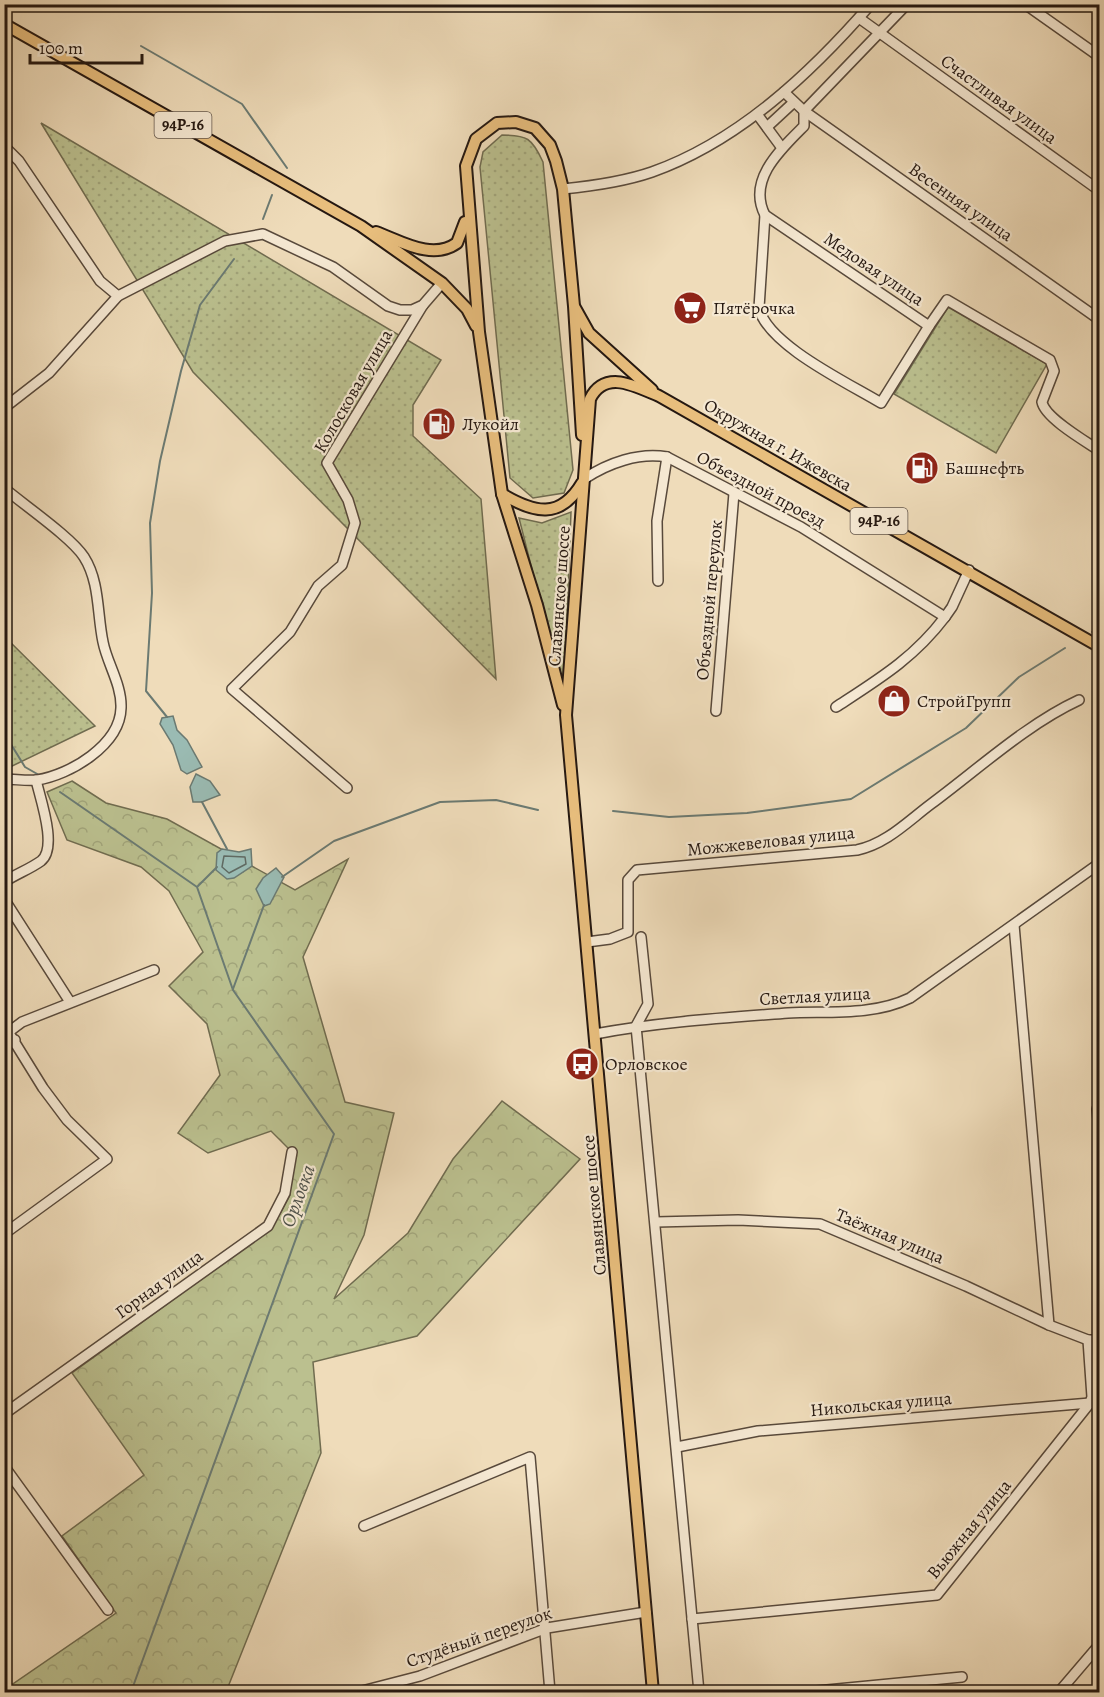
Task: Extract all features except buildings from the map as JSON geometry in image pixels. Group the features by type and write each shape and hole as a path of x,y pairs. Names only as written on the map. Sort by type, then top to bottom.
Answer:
{"main road":[{"name":"94Р-16","path":"4,24 362,226 442,283 467,309 479,332"},
{"name":"94Р-16","path":"502,494 479,332 466,166 471,147 490,127 507,122 525,124 543,136 556,161 563,189 574,306 584,479"},
{"name":"94Р-16","path":"362,226 424,250 438,252 449,249 463,234 467,195"},
{"name":"Окружная г. Ижевска","path":"574,306 590,333 659,396"},
{"name":"Окружная г. Ижевска","path":"584,479 590,399 594,390 602,384 620,382 659,396 969,570 1100,647"},
{"path":"502,494 530,509 548,510 565,503 576,493 584,479"},
{"name":"Славянское шоссе","path":"584,479 566,715 653,1692"},
{"name":"Славянское шоссе","path":"502,494 537,605 566,715"}],"street":[{"path":"563,189 606,184 654,171 704,147 757,114 784,92 871,4"},
{"path":"907,4 804,111 804,126 782,148 760,185 759,204 765,215 759,308 761,317 785,343 881,403 929,327"},
{"path":"1025,4 1100,57"},
{"name":"Счастливая улица","path":"859,18 1100,191"},
{"name":"Весенняя улица","path":"784,92 804,111 1100,320"},
{"path":"767,127 794,102"},
{"path":"757,114 782,148"},
{"path":"4,146 18,161 100,281 118,296"},
{"name":"Медовая улица","path":"765,215 929,327 947,300 1050,360 1054,370 1042,402 1043,406 1054,418 1100,451"},
{"name":"Колосковая улица","path":"4,408 49,373 118,296 225,241 263,234 333,267 388,306 400,310 412,310 423,305"},
{"name":"Колосковая улица","path":"347,788 231,689 290,632 318,586 342,565 355,523 348,500 327,463 423,305 442,283"},
{"name":"Объездной проезд","path":"584,479 614,463 652,454 668,457 801,527 945,617"},
{"path":"658,581 657,521 668,457"},
{"path":"4,488 83,555 94,579 103,643 122,708 114,732 96,750 69,771 36,780 4,779"},
{"name":"Объездной переулок","path":"716,711 735,493"},
{"path":"836,706 902,664 926,642 952,607 969,570"},
{"name":"Можжевеловая улица","path":"586,942 610,939 628,932 628,880 637,870 868,848 882,842 1060,708 1079,700"},
{"path":"4,882 42,860 48,850 49,836 36,780"},
{"name":"Светлая улица","path":"595,1034 636,1026 726,1017 882,1010 910,998 1100,863"},
{"path":"4,899 70,1002"},
{"path":"1014,925 1020,1020 1049,1325"},
{"path":"641,937 648,1004 636,1026 699,1692"},
{"path":"4,1234 107,1159 67,1120 43,1088 7,1028 154,970"},
{"path":"4,1048 15,1040"},
{"path":"1100,1107 1097,1109 1100,1139"},
{"name":"Горная улица","path":"4,1414 268,1226 285,1193 292,1152"},
{"name":"Таёжная улица","path":"656,1222 738,1220 820,1224 1049,1325 1088,1340 1100,1340"},
{"path":"1088,1340 1092,1397 1095,1404"},
{"name":"Никольская улица","path":"677,1448 758,1431 1095,1404"},
{"name":"Вьюжная улица","path":"692,1619 937,1594 1095,1404"},
{"path":"364,1526 530,1457 550,1692"},
{"path":"4,1466 108,1610"},
{"name":"Студёный переулок","path":"358,1692 420,1676 544,1629 646,1612"},
{"path":"1059,1692 1100,1644"},
{"path":"806,1692 962,1677"}],"green space":[{"path":"41,123 441,360 413,405 413,436 481,499 496,679 193,372"},
{"path":"502,135 523,137 528,140 543,162 573,470 564,493 533,498 510,478 480,167 483,152"},
{"path":"948,307 1047,364 996,453 894,394"},
{"path":"571,512 564,696 519,518 542,523"},
{"path":"4,636 95,726 8,768 4,763"},
{"path":"72,781 106,803 167,819 295,890 348,859 303,957 345,1102 394,1113 364,1235 334,1299 408,1233 453,1159 502,1101 580,1159 417,1336 313,1362 321,1453 226,1692 15,1692 10,1686 116,1613 62,1536 144,1475 72,1373 272,1228 290,1195 292,1152 271,1131 208,1153 178,1133 220,1075 207,1024 169,986 203,952 169,891 141,867 67,840 47,792"}],"water":[{"path":"173,716 177,730 187,740 202,767 187,774 181,770 173,745 160,724 162,718"},
{"path":"196,774 210,781 220,795 202,802 193,802 190,787"},
{"path":"222,849 239,852 251,849 252,866 234,878 227,879 216,870 217,853"},
{"path":"276,868 284,877 270,904 264,906 256,889 263,878"}],"waterway":[{"path":"141,46 242,104 287,168"},
{"path":"263,219 272,195"},
{"path":"167,717 146,691 152,593 150,523 160,461 181,371 200,305 234,259"},
{"path":"1092,632 1100,626"},
{"path":"613,811 669,817 747,813 851,799 966,728 1019,677 1065,648"},
{"name":"Орловка","path":"4,733 25,767 39,775"},
{"name":"Орловка","path":"60,792 197,887 233,990 334,1134 131,1692"},
{"path":"282,877 334,841 440,802 496,800 538,810"},
{"path":"202,802 227,849"},
{"path":"198,886 217,867"},
{"path":"233,989 264,905"}],"place":[{"name":"Пятёрочка","path":"690,308"},
{"name":"Лукойл","path":"439,424"},
{"name":"Башнефть","path":"922,468"},
{"name":"СтройГрупп","path":"894,701"},
{"name":"Орловское","path":"582,1064"}]}
